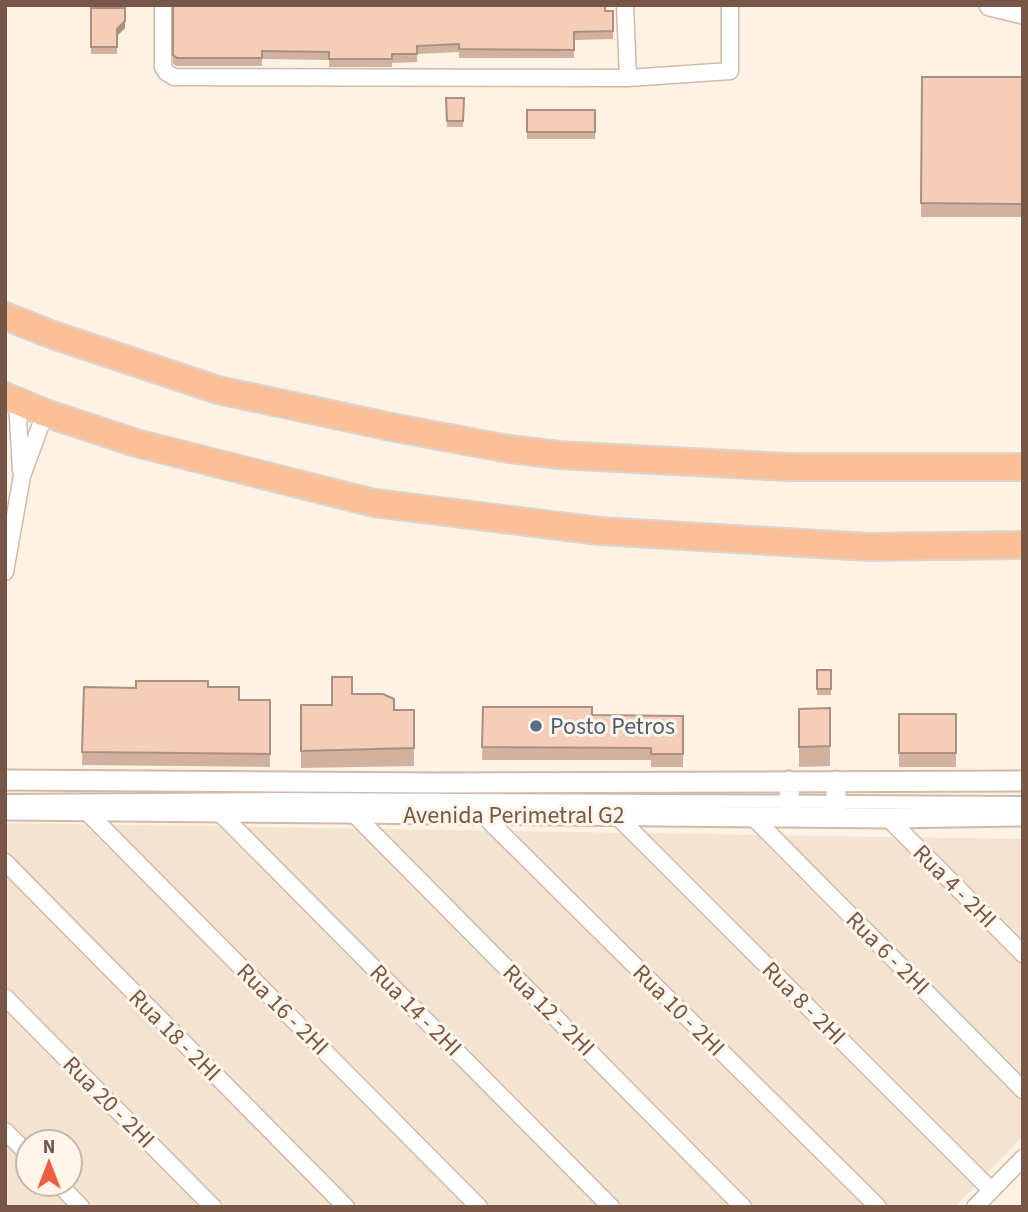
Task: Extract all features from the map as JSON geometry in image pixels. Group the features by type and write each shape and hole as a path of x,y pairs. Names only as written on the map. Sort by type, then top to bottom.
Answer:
{"highway":[{"path":"5,316 53,335 218,390 509,449 559,455 787,467 1023,467"},
{"path":"11,399 46,414 136,443 373,503 600,531 869,547 1023,545"}],"main road":[{"path":"990,5 1023,13"}],"street":[{"path":"163,5 163,67 174,77 628,78 730,71 730,5"},
{"path":"625,5 628,78"},
{"path":"11,399 22,475"},
{"path":"5,572 22,475 46,414"},
{"name":"Avenida Perimetral G2","path":"5,780 322,798 789,781 1023,780"},
{"path":"322,798 789,809 789,781"},
{"path":"836,781 836,809 1021,814"},
{"path":"5,801 275,797"},
{"name":"Avenida Perimetral G2","path":"5,810 221,814 275,797 322,798 354,814 753,817 789,809 836,809 888,818 1021,814"},
{"name":"Rua 16 - 2HI","path":"88,813 479,1207"},
{"name":"Rua 10 - 2HI","path":"481,813 878,1207"},
{"name":"Rua 14 - 2HI","path":"221,814 611,1207"},
{"name":"Rua 12 - 2HI","path":"354,814 743,1207"},
{"name":"Rua 8 - 2HI","path":"617,815 991,1190"},
{"name":"Rua 6 - 2HI","path":"753,817 1023,1090"},
{"name":"Rua 4 - 2HI","path":"888,818 1023,954"},
{"name":"Rua 18 - 2HI","path":"5,862 346,1207"},
{"name":"Rua 20 - 2HI","path":"5,997 213,1207"},
{"path":"975,1207 1023,1158"}],"shaded area":[{"path":"5,823 1023,839 1023,1136 955,1207 5,1207"}],"building":[{"path":"173,5 605,5 605,11 613,11 613,31 574,32 574,50 459,49 459,44 417,46 417,54 392,54 392,59 329,59 329,52 262,51 262,58 177,58 173,55"},
{"path":"91,8 125,8 125,21 117,29 117,47 91,47"},
{"path":"922,77 1023,77 1023,204 921,203"},
{"path":"446,98 464,98 463,121 447,121"},
{"path":"527,110 595,110 595,132 527,132"},
{"path":"817,670 831,670 831,689 817,689"},
{"path":"332,677 352,677 352,694 383,694 394,699 394,710 414,710 414,748 301,751 301,705 332,705"},
{"path":"136,681 208,681 208,687 239,687 239,700 270,700 270,754 82,752 84,687 136,688"},
{"path":"483,707 592,707 592,715 683,716 683,754 651,754 651,748 482,747"},
{"path":"830,708 830,746 799,747 799,709"},
{"path":"899,714 956,714 956,753 899,753"}],"place":[{"name":"Posto Petros","path":"536,726"}]}
